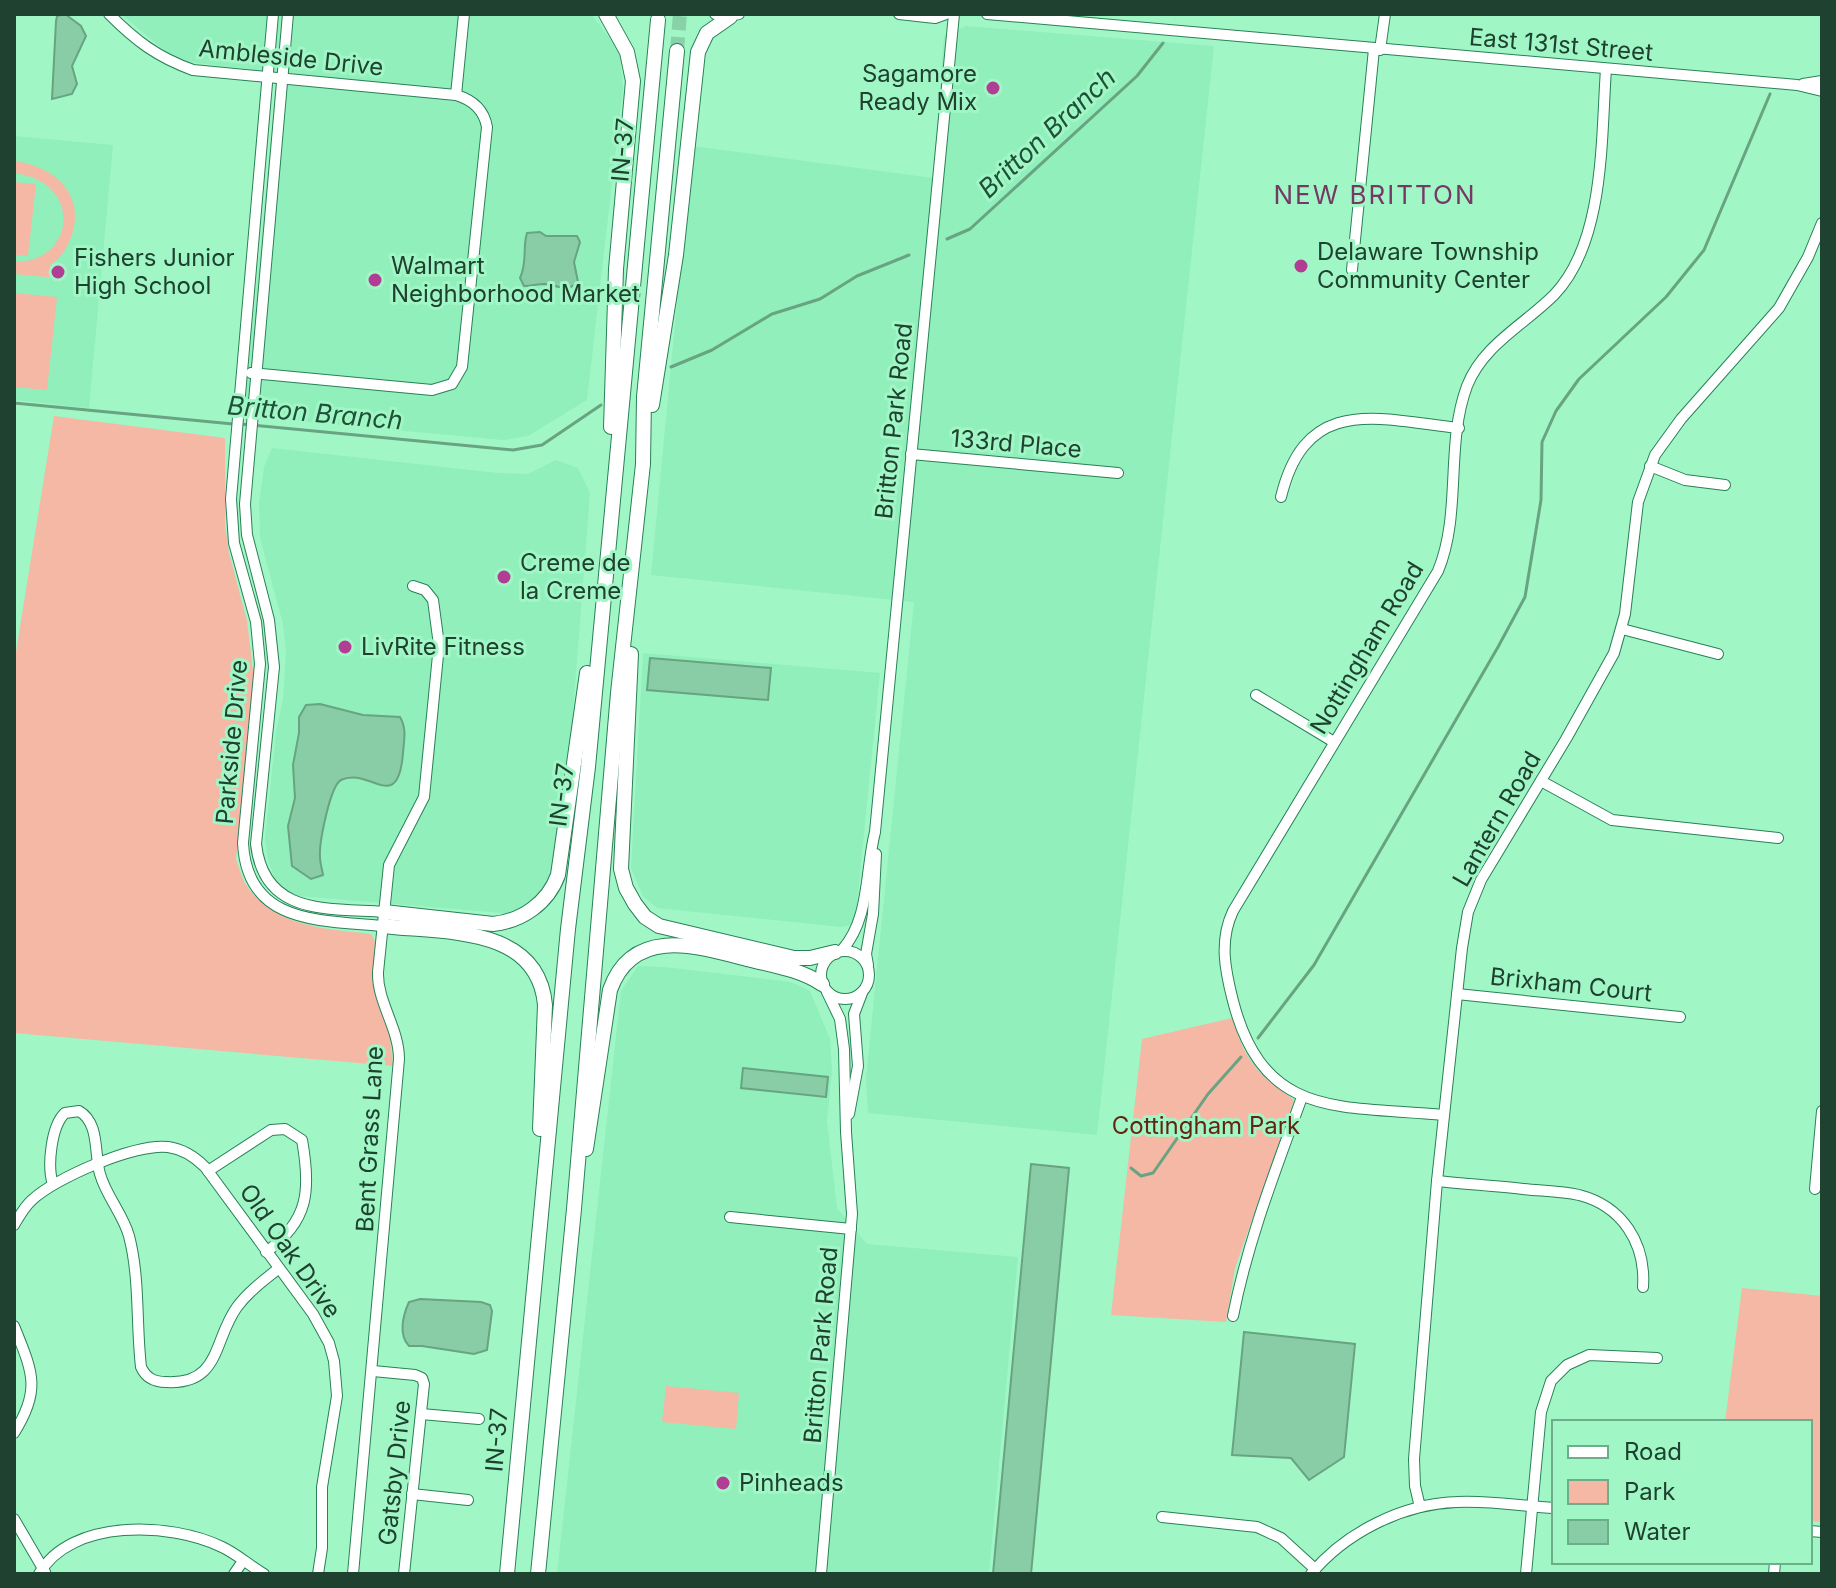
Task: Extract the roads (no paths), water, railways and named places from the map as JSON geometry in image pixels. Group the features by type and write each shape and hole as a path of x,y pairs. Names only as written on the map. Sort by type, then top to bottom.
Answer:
{"highway":[{"path":"606,14 627,52 633,91 616,269 610,449 613,498"},
{"path":"643,464 673,283 698,52 707,33 737,15"},
{"name":"IN-37","path":"507,1574 658,20"},
{"name":"IN-37","path":"538,1574 574,1209 618,693 637,538 644,397 677,51"},
{"path":"637,538 621,862 629,895 645,917 666,929 794,958 810,958 839,951"},
{"path":"384,919 501,924 526,914 549,893 558,875 590,652 602,615"},
{"path":"384,919 495,940 521,955 539,979 545,1005 537,1175 540,1215"},
{"path":"574,1209 610,990 620,971 631,960 653,948 682,944 793,970 824,988"}],"street":[{"name":"Ambleside Drive","path":"109,14 137,42 193,70 456,95 465,98 485,116 487,127 462,367 452,384 432,390 255,374"},
{"name":"Parkside Drive","path":"273,14 231,499 237,558 256,622 260,664 244,859 254,885 283,911 303,919 384,919"},
{"name":"Parkside Drive","path":"288,14 245,504 247,535 269,620 274,667 256,844 268,882 277,892 301,904 384,919"},
{"path":"456,95 464,14"},
{"path":"715,14 737,15"},
{"path":"899,14 935,18 946,14"},
{"name":"Britton Park Road","path":"839,951 855,936 860,922 875,832 954,14"},
{"name":"East 131st Street","path":"987,14 1797,85 1822,91"},
{"path":"1352,270 1377,50 1385,14"},
{"name":"Nottingham Road","path":"1444,1115 1342,1105 1302,1097 1270,1076 1247,1045 1226,974 1224,944 1233,911 1441,564 1449,529 1459,428 1466,391 1480,362 1560,288 1578,262 1594,212 1606,69"},
{"name":"East 131st Street","path":"1797,85 1822,81"},
{"name":"Lantern Road","path":"1420,1507 1414,1459 1437,1181 1463,937 1472,901 1487,870 1605,671 1622,629 1638,502 1650,466 1667,437 1779,308 1808,257 1822,223"},
{"path":"242,373 255,374"},
{"path":"1281,497 1297,451 1334,424 1354,418 1370,418 1459,428"},
{"name":"133rd Place","path":"911,454 1118,473"},
{"path":"1650,466 1685,480 1725,485"},
{"name":"Bent Grass Lane","path":"353,1574 399,1059 398,1043 378,983 391,860 424,797 439,645 433,600 425,590 413,586"},
{"path":"1622,629 1718,654"},
{"path":"1256,695 1334,742"},
{"path":"1541,781 1612,820 1778,838"},
{"name":"Britton Park Road","path":"868,968 866,954 873,914 875,832"},
{"path":"839,951 859,955 868,968 867,984 857,996 841,999 824,988 820,969 823,962 839,951"},
{"name":"Britton Park Road","path":"821,1574 851,1229 841,1026 824,988"},
{"name":"Britton Park Road","path":"847,1119 858,1073 854,1014 863,991"},
{"name":"Brixham Court","path":"1457,994 1680,1017"},
{"path":"1233,1316 1242,1270 1302,1097"},
{"path":"53,1184 49,1166 57,1122 65,1113 79,1111 87,1117 98,1150 101,1179 124,1222 131,1246 141,1367 148,1377 161,1382 193,1379 202,1373 215,1356 237,1306 278,1269"},
{"path":"1815,1189 1822,1111"},
{"path":"208,1171 271,1130 285,1129 302,1140 305,1187 300,1216 286,1238 266,1252"},
{"name":"Old Oak Drive","path":"14,1225 30,1201 53,1184 98,1164 158,1146 170,1147 196,1158 208,1171 313,1314 329,1343 337,1378 322,1487 322,1548 318,1574"},
{"path":"1437,1181 1570,1193 1593,1199 1619,1216 1636,1241 1643,1264 1643,1287"},
{"path":"730,1217 851,1229"},
{"path":"14,1326 33,1379 30,1402 14,1433"},
{"path":"1526,1574 1542,1403 1555,1375 1572,1361 1589,1355 1657,1358"},
{"name":"Gatsby Drive","path":"373,1371 422,1378 404,1574"},
{"path":"421,1414 479,1419"},
{"path":"412,1494 468,1500"},
{"path":"1162,1517 1246,1525 1264,1530 1281,1538 1313,1571 1356,1535 1420,1507 1467,1501 1552,1508"},
{"path":"14,1519 42,1572 62,1547 75,1540 126,1531 156,1530 188,1535 224,1548 264,1574"},
{"path":"234,1574 243,1561"}],"water":[{"path":"65,14 81,26 86,36 72,66 77,84 72,94 52,99 56,21 57,16"},
{"path":"540,232 546,236 577,236 580,242 574,262 578,282 573,286 524,286 520,278 527,233"},
{"path":"650,658 771,668 768,700 647,690"},
{"path":"320,704 363,715 400,717 404,739 400,772 395,782 389,786 351,777 337,784 329,803 321,840 323,875 311,879 292,866 288,826 295,798 293,765 299,717 306,705"},
{"path":"743,1068 828,1077 826,1097 741,1088"},
{"path":"1031,1164 1069,1168 1031,1574 993,1574"},
{"path":"420,1299 490,1305 487,1350 474,1354 409,1346 404,1336 403,1319 409,1302"},
{"path":"1244,1332 1355,1344 1344,1457 1309,1480 1291,1458 1232,1455"}],"waterway":[{"name":"Britton Branch","path":"947,239 970,229 1137,76 1163,43"},
{"path":"1258,1038 1314,965 1525,597 1541,500 1542,442 1556,411 1579,379 1666,297 1704,250 1770,94"},
{"name":"Britton Branch","path":"671,367 712,350 772,314 820,299 857,276 909,255"},
{"name":"Britton Branch","path":"14,403 233,424"},
{"name":"Britton Branch","path":"241,424 513,450 542,445 601,405"},
{"path":"1131,1168 1141,1176 1153,1173 1208,1094 1241,1057"}],"tunnel":[{"path":"677,51 680,14"}],"place":[{"name":"Sagamore Ready Mix","path":"993,88"},
{"name":"Delaware Township Community Center","path":"1301,266"},
{"name":"Fishers Junior High School","path":"58,272"},
{"name":"Walmart Neighborhood Market","path":"375,280"},
{"name":"Creme de la Creme","path":"504,577"},
{"name":"LivRite Fitness","path":"345,647"},
{"name":"Pinheads","path":"723,1483"}],"district":[{"name":"NEW BRITTON","path":"1375,195"}],"park label":[{"name":"Cottingham Park","path":"1206,1126"}]}
